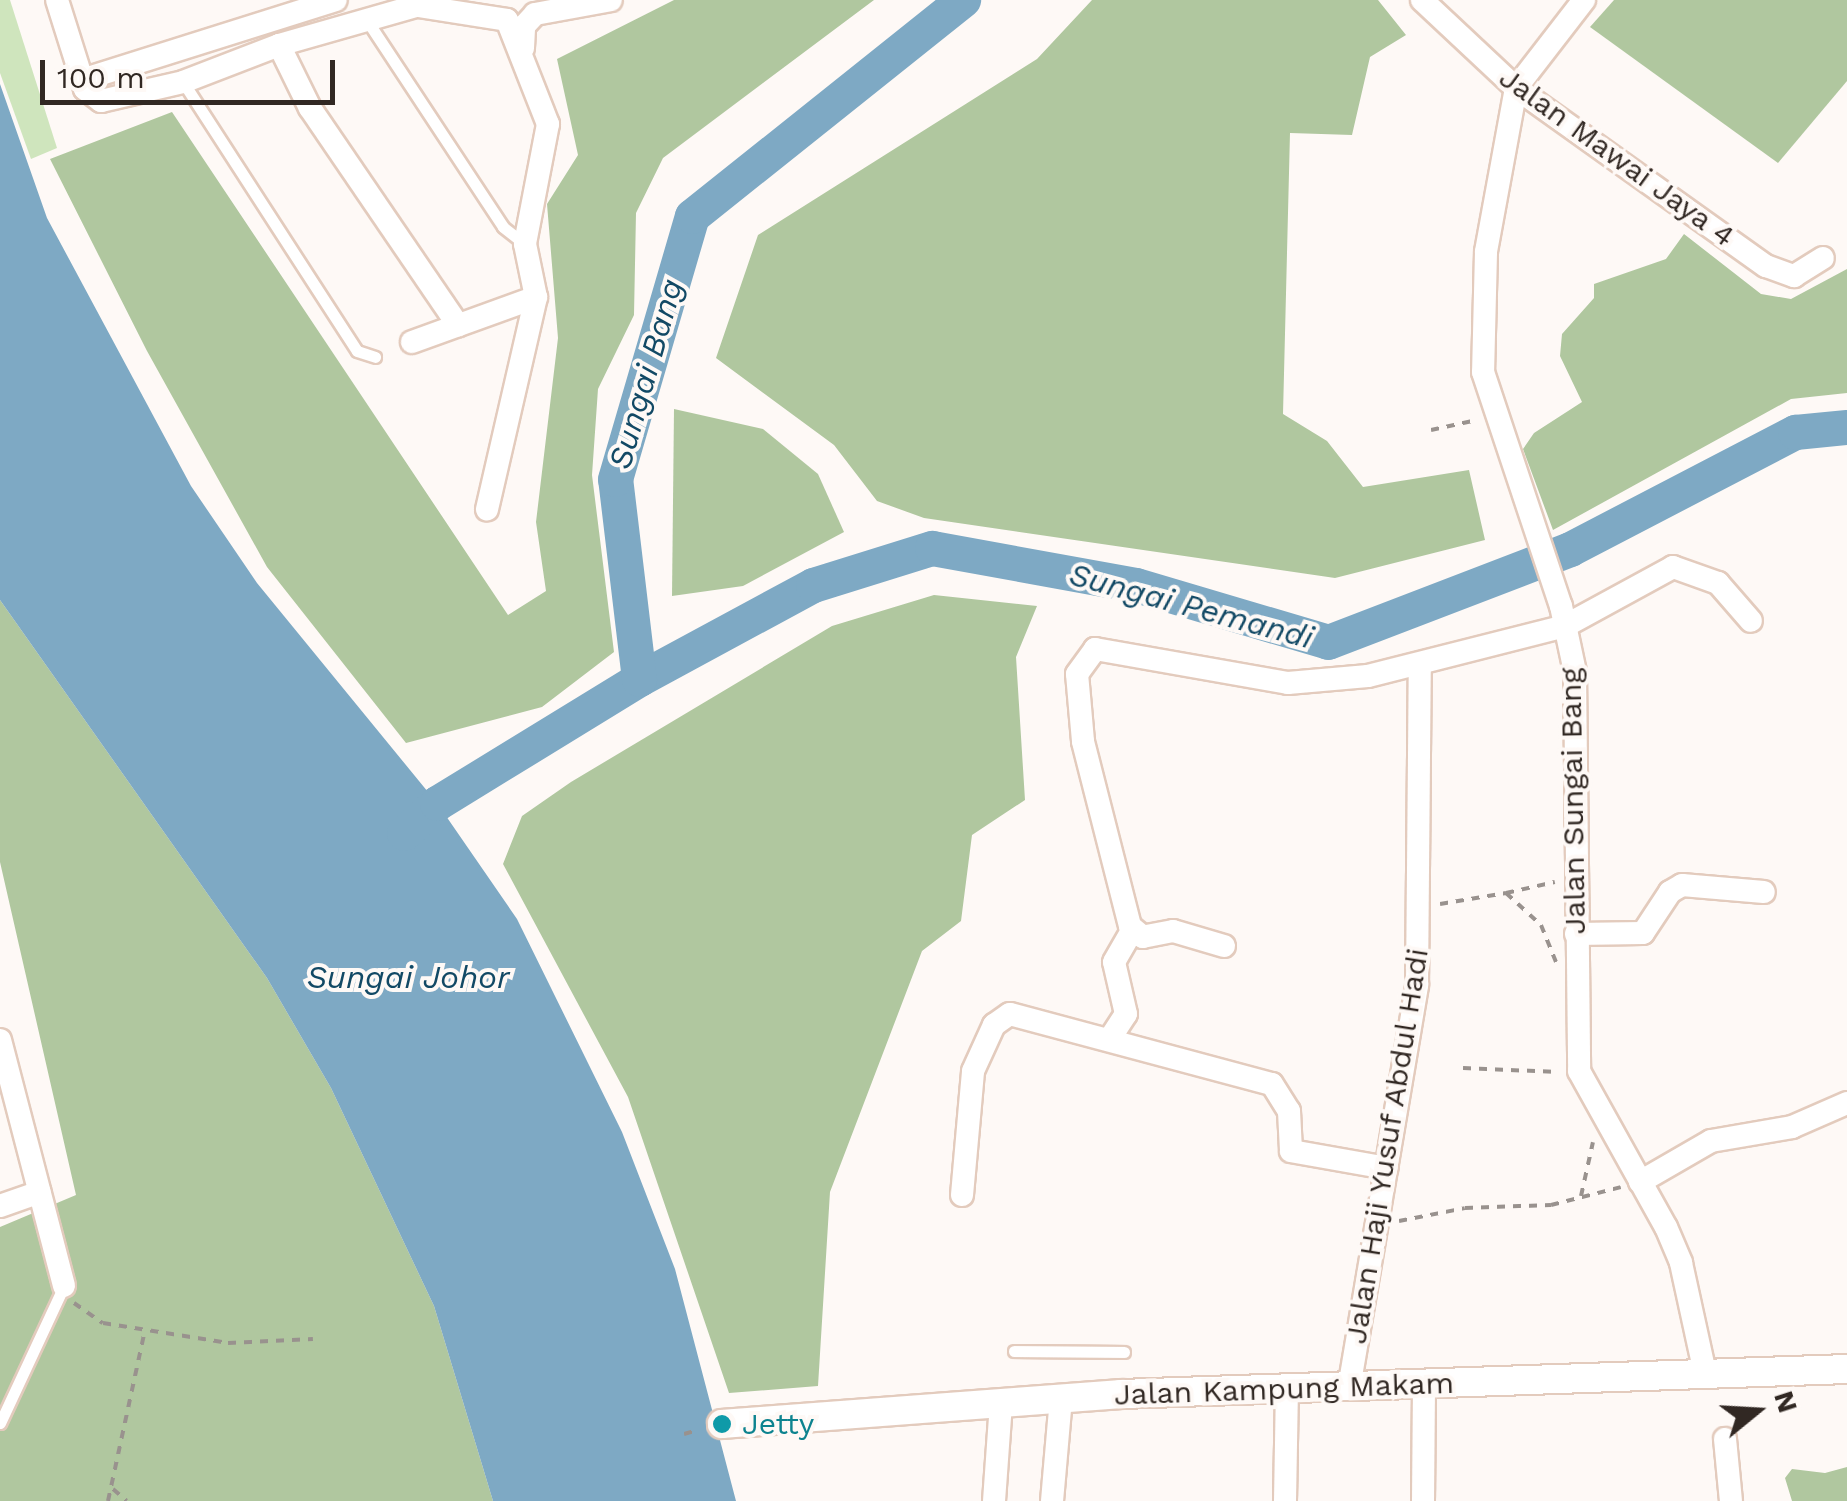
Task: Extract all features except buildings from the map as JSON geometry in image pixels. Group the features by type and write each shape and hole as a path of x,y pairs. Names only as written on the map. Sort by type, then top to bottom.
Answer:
{"street":[{"path":"57,0 82,80 101,101 183,82 279,45 427,3 501,15 523,50 548,124 525,244 536,298 487,509"},
{"path":"82,80 336,0"},
{"path":"523,50 524,26 536,14 611,0"},
{"name":"Jalan Mawai Jaya 4","path":"1422,0 1516,88 1766,266 1794,276 1823,258"},
{"name":"Jalan Sungai Bang","path":"1584,0 1516,88 1486,252 1483,372 1516,484 1563,616 1575,672 1579,1071 1681,1264 1705,1374"},
{"path":"279,45 310,108 458,325"},
{"path":"412,342 536,298"},
{"path":"1224,946 1172,930 1142,937 1132,931 1083,741 1077,674 1082,658 1094,649 1120,649 1288,683 1420,664 1563,616 1673,567 1718,582 1751,621"},
{"name":"Jalan Haji Yusuf Abdul Hadi","path":"1349,1388 1418,985 1420,664"},
{"path":"1576,934 1643,932 1670,892 1682,885 1764,892"},
{"path":"1108,1040 1126,1014 1114,962 1132,931"},
{"path":"962,1195 973,1071 998,1019 1018,1014 1272,1084 1289,1110 1291,1152 1386,1168"},
{"path":"0,1040 64,1286"},
{"path":"1640,1182 1711,1140 1792,1127 1847,1103"},
{"path":"0,1206 40,1192"},
{"name":"Jalan Kampung Makam","path":"722,1424 1061,1399 1847,1368"},
{"path":"1422,1501 1424,1385"},
{"path":"1285,1501 1287,1390"},
{"path":"1052,1501 1061,1399"},
{"path":"994,1501 1001,1404"},
{"path":"1725,1439 1731,1501"}],"lane":[{"path":"368,22 503,227 525,244"},
{"path":"183,82 358,352 375,357"},
{"path":"0,1423 64,1286"},
{"path":"1014,1351 1124,1352"}],"path":[{"path":"1431,430 1496,416"},
{"path":"1421,909 1486,892 1506,893 1576,878"},
{"path":"1506,893 1541,925 1564,980 1576,987"},
{"path":"1463,1068 1579,1071"},
{"path":"1581,1197 1598,1108"},
{"path":"1376,1225 1581,1197 1640,1182"},
{"path":"64,1286 88,1316 145,1330 228,1343 313,1339"},
{"path":"108,1501 145,1330"},
{"path":"113,1490 127,1501"}],"green space":[{"path":"0,0 10,0 57,148 31,159 0,73"},
{"path":"674,0 874,0 663,158 636,213 634,315 598,389 592,475 614,652 542,707 406,743 267,567 147,351 50,159 172,112 508,615 546,591 536,522 558,338 547,204 578,155 557,59"},
{"path":"1092,0 1378,0 1406,35 1370,57 1352,135 1290,133 1283,414 1327,441 1363,487 1469,470 1485,540 1335,578 924,518 877,501 834,445 716,358 758,235 1037,59"},
{"path":"1614,0 1847,0 1847,81 1778,163 1590,27"},
{"path":"1684,234 1761,294 1791,299 1847,269 1847,393 1791,399 1553,530 1523,449 1534,433 1582,402 1560,356 1562,334 1594,298 1594,284 1666,259"},
{"path":"674,409 763,429 818,474 844,532 743,586 672,596"},
{"path":"934,595 1037,606 1016,657 1025,800 972,835 961,921 922,951 830,1192 818,1386 729,1393 628,1097 503,864 522,816 571,782 832,626"},
{"path":"0,600 267,978 331,1088 434,1306 493,1501 0,1501 0,1227 76,1195 0,862"},
{"path":"1847,1467 1847,1501 1792,1501 1785,1478 1792,1469 1825,1473"}],"water":[{"name":"Sungai Johor","path":"0,84 47,218 191,486 257,583 437,803 517,919 622,1132 675,1269 736,1501 493,1501 434,1306 331,1088 267,978 0,600"}],"waterway":[{"name":"Sungai Bang","path":"404,833 437,803 639,679 615,479 692,216 963,0"},
{"name":"Sungai Pemandi","path":"639,679 813,585 932,548 1136,585 1328,642 1570,549 1795,432 1847,427"}],"place":[{"name":"Jetty","path":"722,1424"}]}
